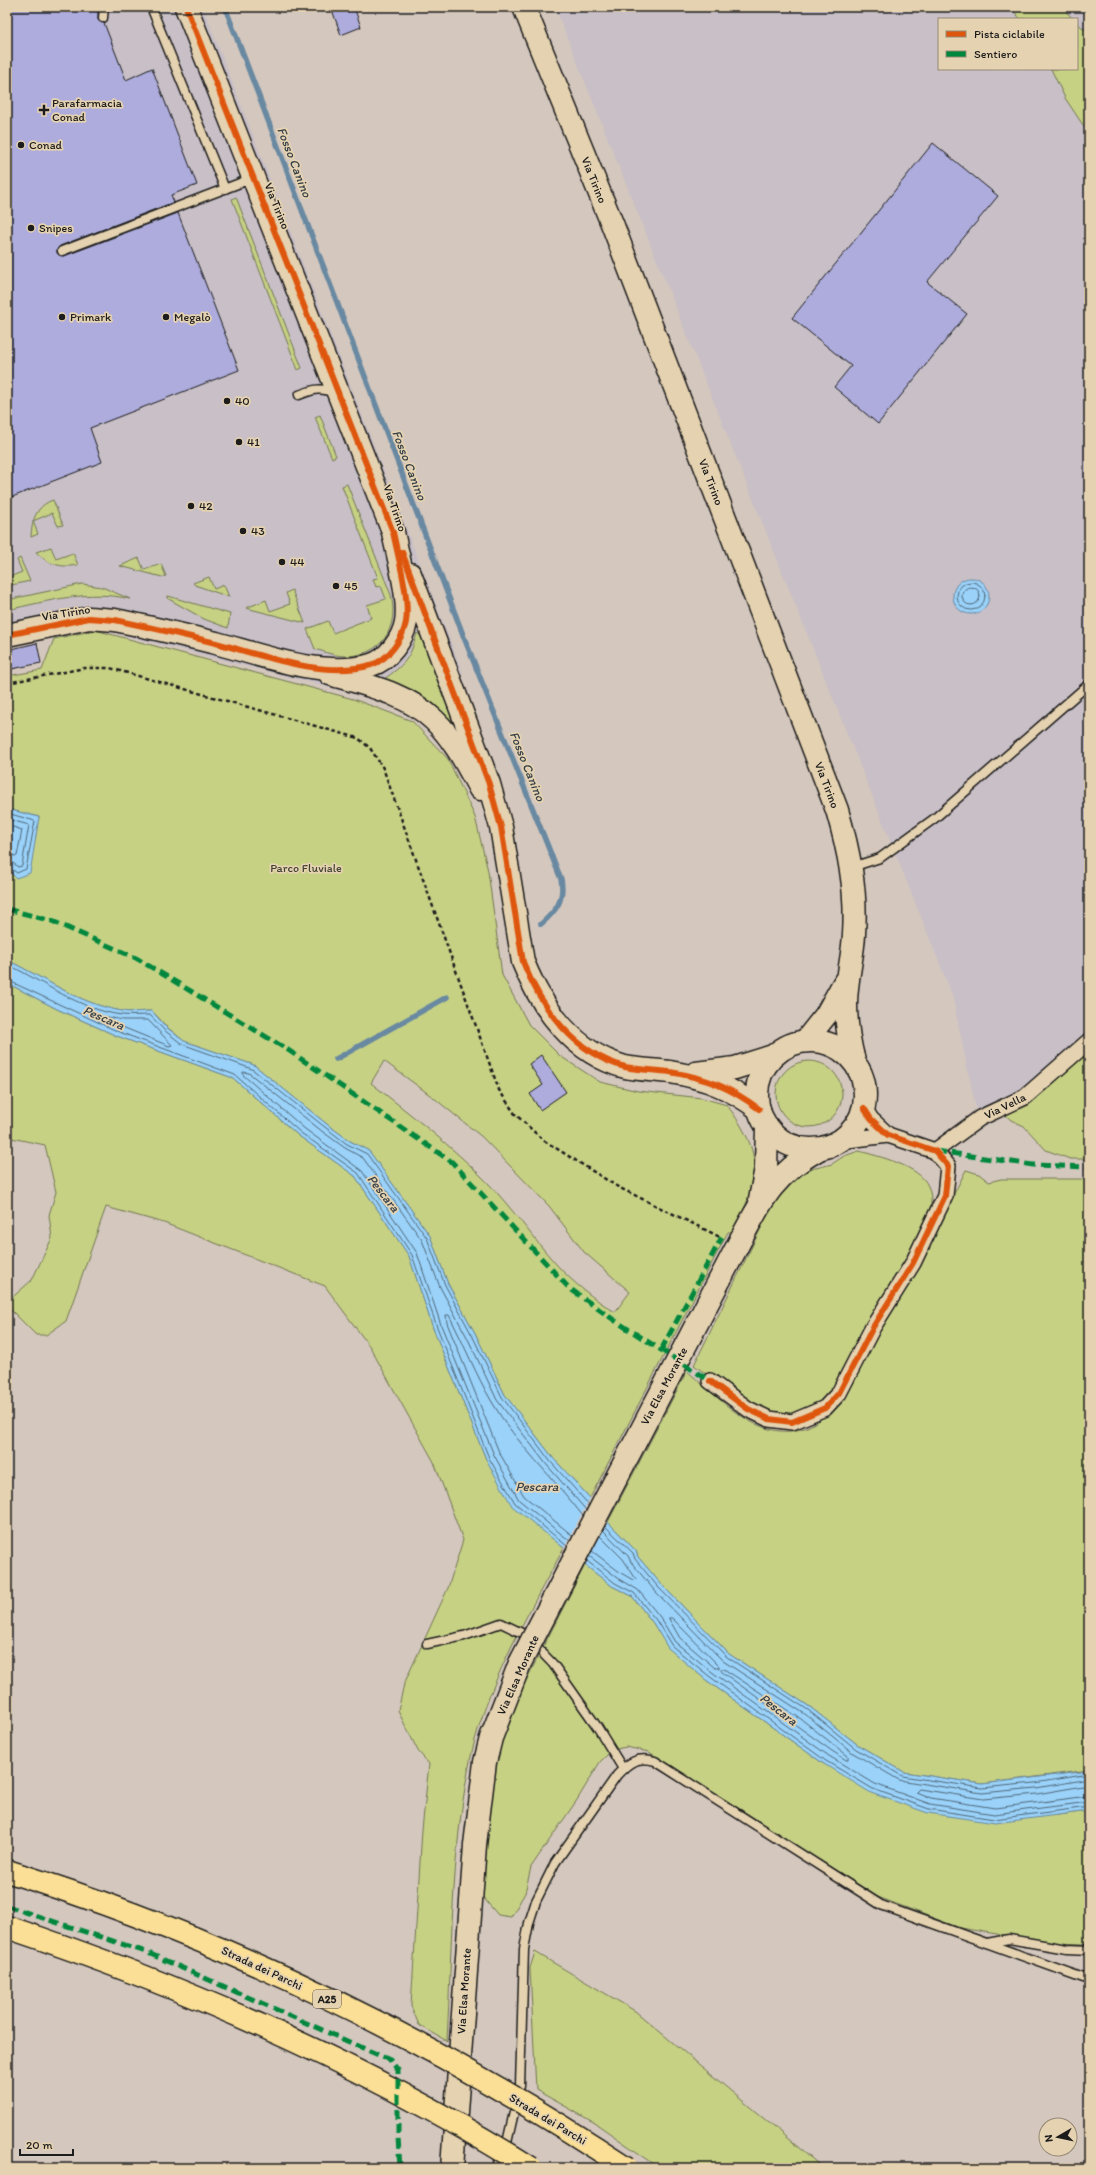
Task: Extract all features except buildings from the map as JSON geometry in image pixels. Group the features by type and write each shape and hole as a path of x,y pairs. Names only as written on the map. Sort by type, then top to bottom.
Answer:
{"highway":[{"name":"Strada dei Parchi","path":"7,1871 137,1916 211,1945 284,1978 369,2019 478,2077 566,2128 627,2168"},
{"path":"7,1927 129,1970 276,2033 420,2104 531,2168"}],"main road":[{"name":"Via Tirino","path":"7,635 89,618 115,620 313,668 354,668 376,663 388,654 401,636 406,622 407,607 394,532 186,7"},
{"name":"Via Tirino","path":"524,7 613,226 837,810 847,845 855,901 854,933 846,1016 854,1061"},
{"path":"394,532 428,618 489,784 501,827 523,962 533,985 548,1010 568,1034 594,1054 610,1062 627,1067 695,1074 722,1071 747,1065 774,1056 789,1045 806,1040 820,1041 833,1045 854,1061 863,1080 866,1091 864,1108 855,1127 839,1141 819,1149 794,1146 784,1142 763,1118 722,1085 671,1072"},
{"path":"313,668 402,698 434,720 461,756 501,827"},
{"name":"Via Tirino","path":"806,1040 826,1015 838,996 850,967"},
{"path":"763,1118 758,1085 764,1070 774,1056"},
{"name":"Via Elsa Morante","path":"757,1208 766,1168 763,1118"},
{"name":"Via Elsa Morante","path":"452,2168 475,1845 484,1770 491,1738 520,1663 732,1238 757,1208 781,1175 802,1158 819,1149"}],"street":[{"name":"Via Vella","path":"935,1151 980,1118 1025,1097 1089,1041"},
{"path":"710,1381 748,1410 769,1419 792,1422 824,1408 839,1393 873,1327 913,1263 945,1196 948,1166 935,1151 888,1135 871,1119 864,1108"},
{"path":"839,1141 888,1135"}],"lane":[{"path":"103,18 104,7"},
{"path":"151,7 225,189"},
{"path":"62,251 254,178"},
{"path":"298,395 316,389 322,389 341,398"},
{"path":"851,867 880,858 935,818 1089,684"},
{"path":"427,1644 464,1636 501,1623 524,1634 553,1664 598,1728 623,1769"},
{"path":"496,2168 506,2147 520,2086 524,1950 529,1923 536,1901 555,1863 623,1769 635,1760 646,1758 656,1761 881,1905 1089,1980"},
{"path":"986,1943 1009,1938 1067,1949 1089,1950"}],"path":[{"path":"7,683 85,668 110,668 358,738 370,748 383,768 499,1090 515,1114 542,1140 618,1187 732,1238"}],"shaded area":[{"name":"Megalò","path":"7,7 203,7 463,674 364,696 95,628 7,646"},
{"path":"555,7 1089,7 1089,1037 1026,1090 977,1113 952,994"}],"green space":[{"path":"1011,7 1062,7 1072,18 1019,18"},
{"path":"1078,24 1089,33 1089,134 1065,98 1051,70 1078,70"},
{"path":"236,197 302,368 298,370 232,199"},
{"path":"320,415 336,456 332,458 315,417"},
{"path":"347,484 391,595 393,607 390,629 385,638 369,651 358,655 345,656 334,655 315,649 307,629 328,621 333,633 371,618 367,605 386,599 381,586 376,587 373,579 378,578 342,486"},
{"path":"53,500 63,525 58,526 52,513 34,521 39,510"},
{"path":"33,522 38,534 31,537 32,531"},
{"path":"51,547 56,559 73,553 78,565 61,566 51,563 36,552"},
{"path":"20,558 30,581 7,586 7,578 22,572 17,560"},
{"path":"139,558 144,570 161,564 166,576 162,577 120,566"},
{"path":"209,577 214,589 224,585 229,597 193,583"},
{"path":"82,584 102,587 130,599 99,595 68,597 7,610 7,600"},
{"path":"292,590 305,623 246,608 266,600 270,611 290,604 286,593"},
{"path":"168,596 230,614 228,628 204,619 167,598"},
{"name":"Parco Fluviale","path":"95,630 353,699 412,721 448,759 475,817 488,871 502,975 529,1025 560,1056 600,1082 638,1091 702,1098 727,1105 739,1123 748,1139 753,1153 753,1182 749,1197 733,1232 728,1232 590,1498 553,1458 505,1395 475,1333 448,1284 430,1236 369,1151 350,1141 328,1125 254,1065 184,1041 168,1028 152,1011 125,1012 91,1003 7,960 7,869 16,878 39,817 7,809 7,676 42,670 54,639","holes":["384,1061 434,1098 482,1137 549,1206 584,1252 630,1292 615,1312 599,1302 562,1271 505,1202 474,1169 431,1131 371,1083"]},
{"path":"417,633 421,636 455,726 444,715 383,680 397,670 406,660 412,649"},
{"path":"7,983 57,1009 117,1036 233,1078 299,1136 355,1176 409,1256 433,1328 486,1459 551,1537 564,1548 521,1627 495,1682 476,1738 469,1766 463,1800 455,1869 447,2041 419,2025 411,2006 422,1830 429,1764 418,1751 398,1711 404,1684 448,1588 463,1540 434,1462 370,1347 325,1286 164,1223 106,1207 66,1321 46,1335 36,1335 7,1306 7,1302 32,1280 52,1238 49,1215 56,1192 45,1145 7,1137"},
{"path":"1089,1047 1089,1159 1070,1159 1046,1150 1024,1126 1011,1120 1003,1113"},
{"path":"809,1061 822,1064 832,1071 839,1081 842,1094 839,1107 832,1117 822,1124 809,1127 796,1124 786,1117 779,1107 776,1094 779,1081 786,1071 796,1064"},
{"path":"859,1151 908,1167 924,1179 931,1196 930,1211 926,1226 832,1395 812,1409 793,1414 778,1414 762,1410 733,1394 694,1365 783,1183 802,1169 816,1168 832,1164 844,1156"},
{"path":"966,1170 979,1174 989,1182 1001,1179 1089,1179 1089,1770 982,1784 904,1772 858,1745 810,1707 729,1654 661,1584 638,1557 636,1551 608,1522 687,1371 725,1404 739,1414 754,1423 769,1429 785,1431 806,1428 835,1407 918,1265"},
{"path":"585,1565 612,1586 632,1596 653,1623 669,1648 706,1680 824,1764 1057,1815 1089,1811 1089,1944 1052,1943 960,1928 878,1897 649,1752 626,1747 612,1750 600,1762 577,1800 531,1867 525,1893 511,1917 498,1915 481,1895 496,1765 509,1714"},
{"path":"535,1952 635,2011 823,2168 660,2168 595,2123 536,2090 530,1968"}],"water":[{"path":"971,578 981,581 986,586 989,596 986,606 981,611 971,614 961,611 956,606 953,596 956,586 961,581"},
{"path":"7,809 39,817 30,873 16,878 7,869"},
{"name":"Pescara","path":"7,960 91,1003 125,1012 152,1011 166,1027 184,1041 254,1065 328,1125 350,1141 369,1151 430,1236 448,1284 475,1333 505,1395 553,1458 590,1498 608,1522 636,1551 638,1557 661,1584 729,1654 810,1707 858,1745 904,1772 982,1784 1089,1771 1089,1811 995,1823 928,1813 871,1793 824,1764 706,1680 668,1648 653,1623 632,1596 612,1586 512,1506 486,1459 433,1328 409,1256 355,1176 299,1136 233,1078 117,1036 57,1009 7,983"}],"pier":[{"path":"591,1496 609,1520 584,1567 563,1550"}],"waterway":[{"name":"Fosso Canino","path":"225,7 465,640 561,879 562,893 558,904 555,910 541,924"},
{"name":"Fosso Canino","path":"336,1059 447,997"}],"marked path":[{"path":"7,909 52,921 136,958 288,1050 452,1162 569,1288 614,1320 710,1381"},
{"path":"936,1151 1033,1165 1089,1167"},
{"path":"661,1350 722,1237"},
{"path":"7,1906 146,1952 390,2060 398,2070 398,2137 400,2168"}],"cycle path":[{"path":"7,635 89,618 115,620 216,643 293,664 333,669 353,669 371,665 389,654 402,635 406,622 407,612 405,590 393,532 186,7"},
{"path":"402,552 489,784 501,827 523,962 550,1012 575,1040 590,1051 607,1060 625,1067 670,1072 695,1077 717,1084 728,1089 759,1109"},
{"path":"710,1381 748,1409 769,1419 792,1422 825,1408 839,1393 873,1327 913,1263 945,1196 948,1166 935,1151 888,1135 871,1119 864,1108"}],"place":[{"name":"Parafarmacia Conad","path":"44,110"},
{"name":"Conad","path":"21,145"},
{"name":"Snipes","path":"31,228"},
{"name":"Primark","path":"62,317"},
{"name":"Megalò","path":"166,317"},
{"name":"40","path":"227,401"},
{"name":"41","path":"239,442"},
{"name":"42","path":"191,506"},
{"name":"43","path":"243,531"},
{"name":"44","path":"282,562"},
{"name":"45","path":"336,586"}]}
